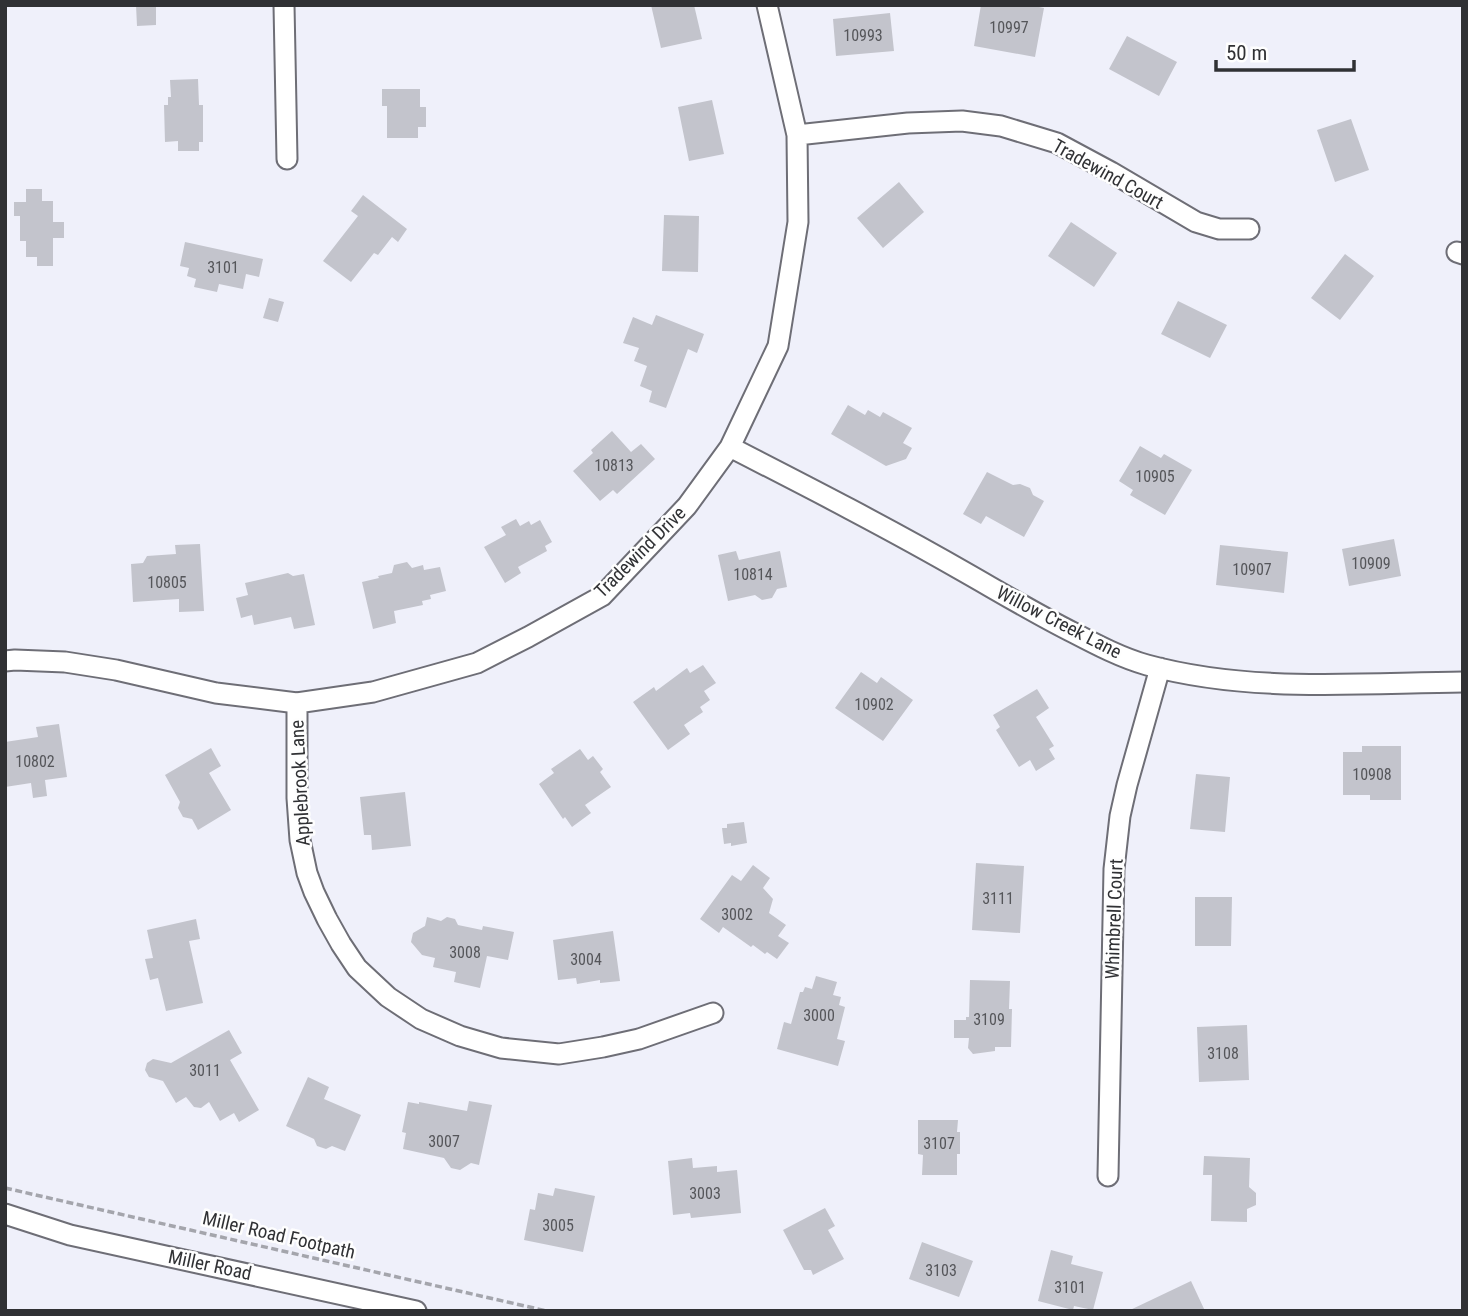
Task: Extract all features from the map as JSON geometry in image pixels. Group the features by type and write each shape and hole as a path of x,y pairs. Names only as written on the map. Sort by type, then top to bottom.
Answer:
{"street":[{"path":"284,5 287,159"},
{"name":"Tradewind Drive","path":"5,661 65,662 116,670 216,693 297,703 373,692 477,663 601,596 687,506 730,447 778,346 798,222 797,135 767,5"},
{"name":"Tradewind Court","path":"797,135 908,123 962,121 1000,126 1057,143 1196,222 1219,229 1249,229"},
{"name":"Willow Creek Lane","path":"730,447 886,527 1098,646 1143,664 1191,676 1250,683 1463,682"},
{"name":"Whimbrell Court","path":"1108,1176 1114,869 1120,816 1127,785 1160,668"},
{"name":"Applebrook Lane","path":"297,703 297,797 300,840 307,873 341,944 357,968 388,997 421,1019 460,1036 501,1048 559,1054 639,1039 713,1013"},
{"name":"Miller Road","path":"5,1214 70,1235 416,1311"}],"path":[{"name":"Miller Road Footpath","path":"5,1188 547,1311"}],"building":[{"path":"136,5 156,5 156,25 137,26"},
{"path":"651,5 694,5 702,39 661,48"},
{"path":"981,5 1029,5 1044,8 1035,57 974,46"},
{"path":"890,13 894,51 836,56 833,19"},
{"path":"1127,36 1177,62 1159,96 1109,69"},
{"path":"198,79 199,105 203,105 203,142 199,142 199,151 178,151 178,141 165,142 164,105 168,105 168,97 171,97 170,80"},
{"path":"382,89 420,89 420,107 426,107 426,127 418,127 418,138 387,138 387,106 382,106"},
{"path":"712,100 724,154 689,161 678,107"},
{"path":"1351,119 1369,170 1335,182 1317,130"},
{"path":"899,182 924,212 883,248 857,218"},
{"path":"26,189 42,189 42,201 53,201 53,222 64,222 64,238 53,238 53,266 37,266 37,257 26,257 26,241 20,241 20,216 14,216 14,202 26,202"},
{"path":"363,195 407,229 398,242 392,237 378,255 374,253 351,282 323,261 358,216 351,211"},
{"path":"664,215 699,216 698,272 662,271"},
{"path":"1071,222 1117,253 1094,287 1048,256"},
{"path":"185,242 263,259 259,277 246,274 243,289 219,284 217,292 194,287 196,279 187,276 189,268 180,266"},
{"path":"1345,254 1374,276 1340,320 1311,298"},
{"path":"269,298 284,302 278,322 263,318"},
{"path":"1178,301 1227,325 1210,358 1161,334"},
{"path":"656,315 704,334 697,353 688,349 666,408 649,402 652,391 640,386 647,366 634,361 639,348 623,343 633,317 652,325"},
{"path":"848,405 865,415 868,410 880,417 883,412 912,428 903,443 912,448 906,459 886,466 831,434"},
{"path":"612,431 631,452 641,444 655,459 617,494 613,490 600,501 573,471"},
{"path":"1140,446 1161,458 1164,454 1192,470 1165,515 1130,495 1133,490 1119,481"},
{"path":"987,472 1013,485 1020,484 1030,488 1033,495 1044,501 1024,537 986,516 981,524 963,514"},
{"path":"516,519 520,526 529,521 531,525 540,520 552,542 545,546 547,551 518,567 521,573 505,583 484,547 506,535 501,527"},
{"path":"1394,539 1401,576 1349,586 1342,549"},
{"path":"200,544 204,611 179,612 179,599 133,602 131,564 143,563 147,556 176,554 175,545"},
{"path":"1220,545 1288,552 1284,593 1216,585"},
{"path":"736,551 739,560 780,551 787,587 777,589 772,598 762,600 755,595 728,601 718,555"},
{"path":"407,562 412,568 423,565 424,570 440,567 446,591 430,595 431,599 422,601 423,605 394,611 396,623 373,629 362,582 392,573 394,565"},
{"path":"288,573 293,576 304,574 315,625 294,629 291,617 254,625 252,615 241,618 236,598 248,595 245,583"},
{"path":"703,665 716,683 704,691 710,700 700,707 703,712 684,725 690,734 668,750 633,702 654,687 656,691 687,668 690,673"},
{"path":"861,672 877,683 881,677 913,700 883,741 835,708"},
{"path":"1037,689 1049,708 1036,717 1054,746 1049,749 1055,759 1036,771 1030,760 1019,767 996,730 1000,727 993,715"},
{"path":"59,724 67,777 45,780 47,796 33,798 31,783 5,787 5,742 38,737 36,727"},
{"path":"1362,746 1401,746 1401,800 1370,800 1370,795 1343,795 1343,752 1362,752"},
{"path":"211,748 221,766 209,773 231,810 198,830 192,819 183,817 178,808 180,802 165,775"},
{"path":"580,749 588,760 593,756 603,769 600,772 611,787 585,805 591,813 572,827 565,817 563,819 539,784 554,773 551,769"},
{"path":"1196,774 1230,777 1225,832 1190,829"},
{"path":"405,792 411,846 372,850 371,835 364,835 360,797"},
{"path":"744,822 747,843 731,846 731,843 724,844 722,828 727,828 727,824"},
{"path":"976,863 1024,866 1020,933 972,930"},
{"path":"753,865 770,878 763,888 773,899 769,913 786,925 778,936 789,943 777,959 753,945 751,947 723,927 719,933 700,919 732,875 741,881"},
{"path":"1195,897 1232,897 1231,946 1195,946"},
{"path":"427,917 441,921 447,917 455,919 458,925 482,930 483,926 514,932 508,960 487,956 480,988 454,982 456,972 433,967 435,958 422,955 411,942 413,933 425,926"},
{"path":"196,919 200,939 189,941 203,1003 166,1011 158,978 150,980 145,959 153,958 147,930"},
{"path":"613,931 620,981 600,983 600,980 577,984 576,978 558,980 553,940"},
{"path":"816,976 837,982 833,995 841,997 839,1005 845,1007 837,1039 845,1041 838,1066 777,1049 784,1022 791,1024 800,992 803,992 805,987 812,989"},
{"path":"970,980 1010,981 1011,1047 995,1047 995,1051 973,1054 968,1048 969,1038 954,1038 954,1020 966,1020 966,1017 969,1017"},
{"path":"1247,1025 1249,1080 1199,1082 1197,1027"},
{"path":"229,1030 242,1053 230,1060 259,1110 239,1122 234,1113 220,1121 209,1102 201,1108 194,1107 186,1097 176,1103 163,1081 149,1077 145,1070 147,1063 153,1059 171,1063"},
{"path":"308,1077 329,1087 324,1099 361,1115 345,1151 332,1146 326,1149 317,1146 314,1139 286,1126"},
{"path":"469,1101 492,1105 479,1165 471,1163 460,1170 451,1168 444,1158 403,1149 406,1133 402,1132 408,1102 467,1111"},
{"path":"918,1120 958,1120 960,1154 957,1154 957,1175 922,1175 923,1155 918,1154"},
{"path":"1204,1156 1250,1158 1249,1187 1256,1193 1256,1205 1247,1209 1247,1222 1211,1221 1212,1175 1203,1175"},
{"path":"692,1158 693,1168 717,1166 717,1172 737,1170 741,1213 691,1218 690,1213 673,1215 668,1161"},
{"path":"555,1188 595,1196 583,1252 524,1240 530,1209 535,1210 538,1193 553,1196"},
{"path":"825,1208 835,1226 828,1230 844,1259 813,1275 811,1270 804,1270 783,1230"},
{"path":"922,1242 973,1261 959,1297 909,1279"},
{"path":"1051,1250 1073,1256 1071,1264 1103,1272 1093,1310 1074,1306 1073,1310 1038,1301"},
{"path":"1191,1281 1205,1311 1128,1311"}]}
